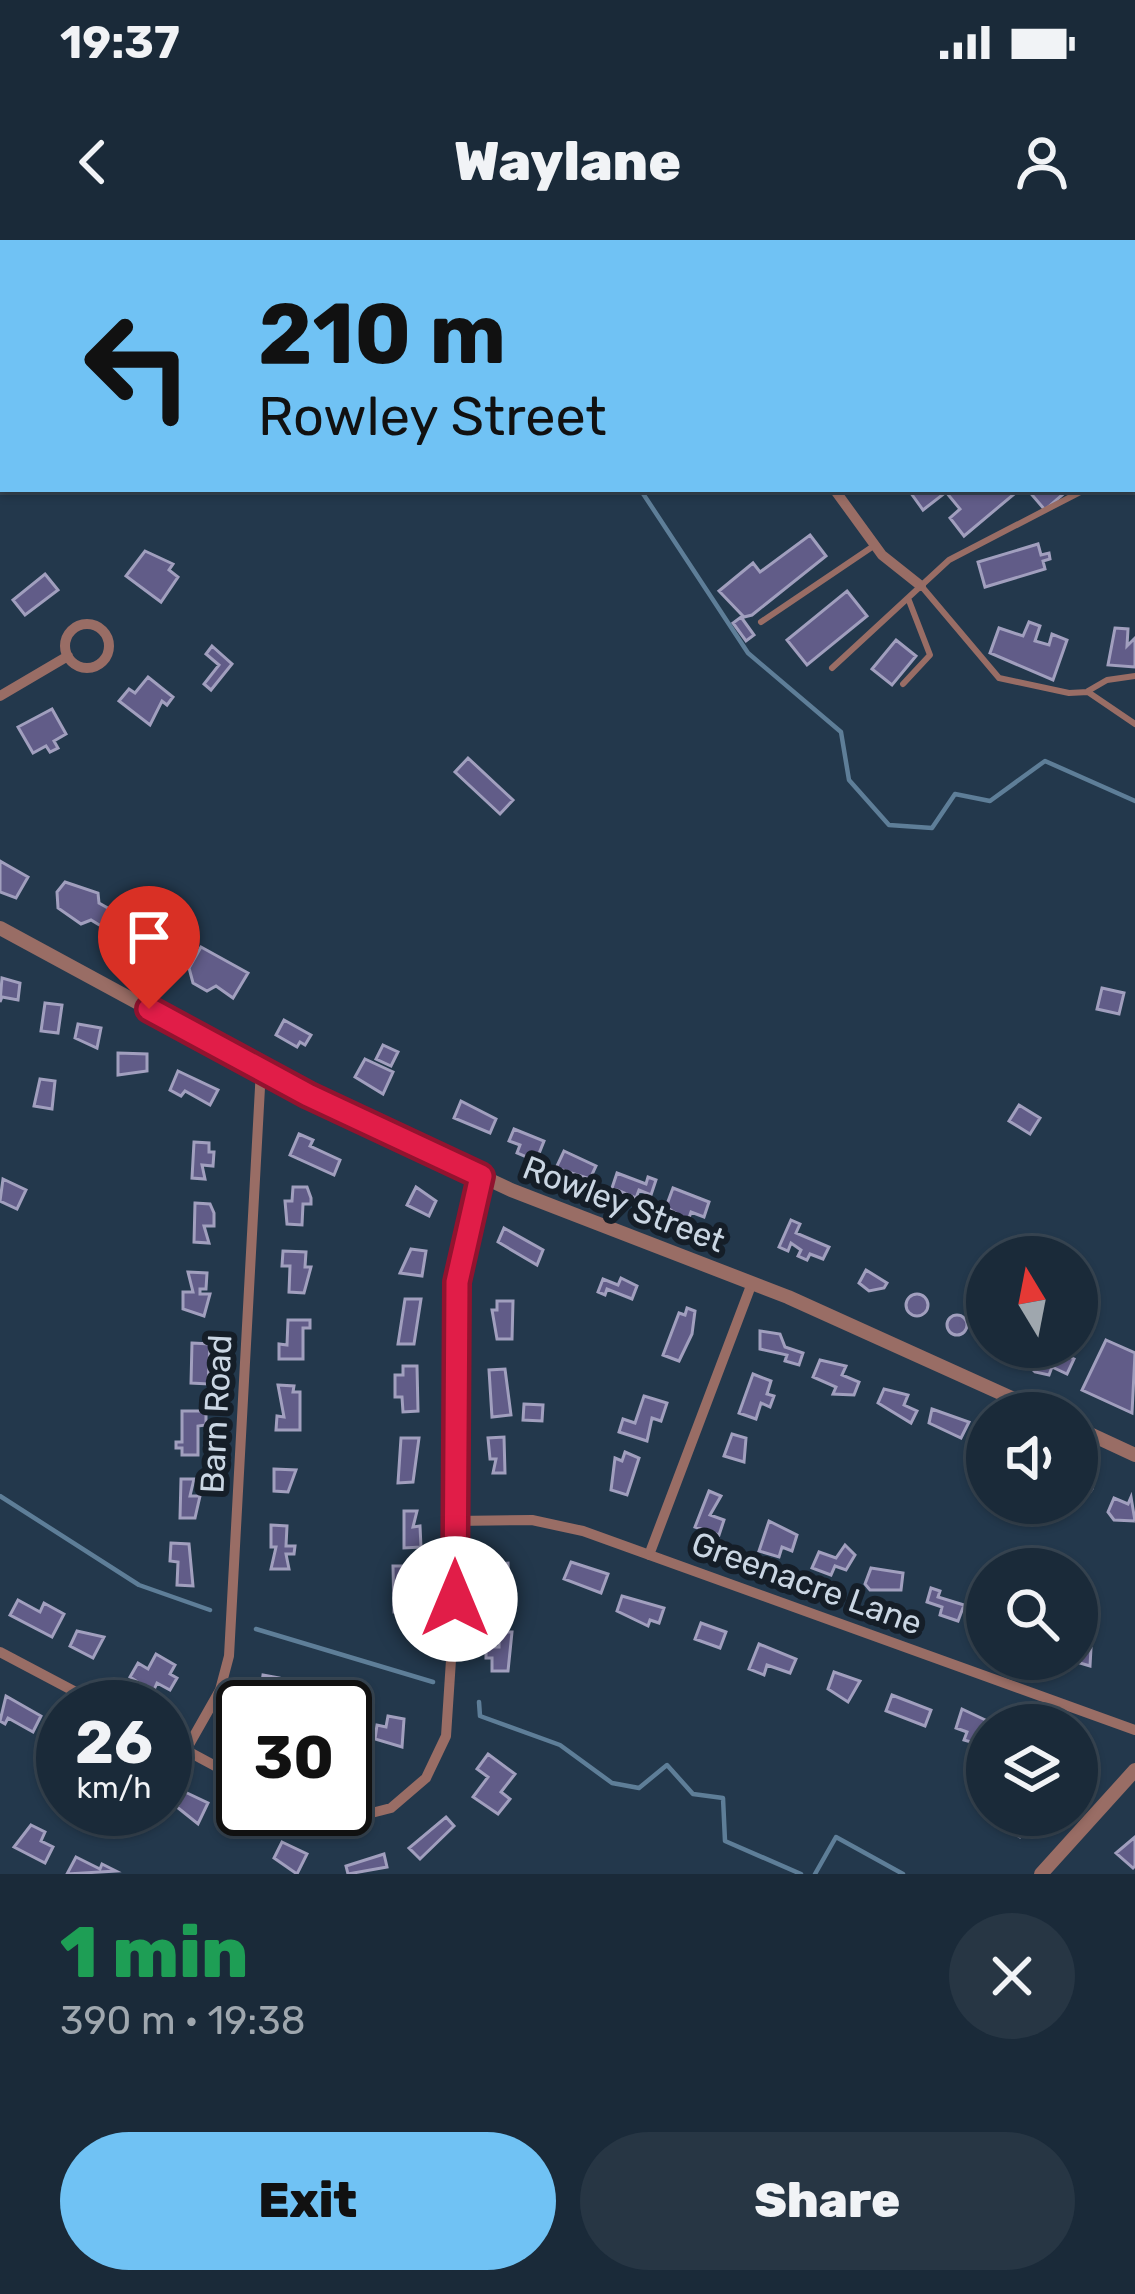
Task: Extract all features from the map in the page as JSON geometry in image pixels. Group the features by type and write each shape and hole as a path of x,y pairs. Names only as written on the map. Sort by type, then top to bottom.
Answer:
{"street":[{"path":"836,492 896,570 921,586"},
{"path":"88,624 106,635 107,655 98,665 84,667 68,656 66,641 74,628 88,624"},
{"path":"0,696 68,656"},
{"name":"Rowley Street","path":"0,928 261,1070 481,1176 752,1283 998,1392"},
{"name":"Barn Road","path":"192,1739 220,1690 229,1656 261,1070"},
{"path":"372,1813 414,1791 437,1761 452,1697 457,1282 481,1176"},
{"path":"649,1555 752,1283"},
{"path":"1098,1438 1135,1455"},
{"name":"Greenacre Lane","path":"455,1521 544,1521 1135,1730"},
{"path":"0,1652 53,1680"},
{"path":"1040,1874 1135,1770"}],"lane":[{"path":"832,668 921,586 984,538 1080,492"},
{"path":"761,622 875,545"},
{"path":"921,586 999,678 1069,693 1088,692 1107,680 1135,676"},
{"path":"903,684 930,655 908,598"},
{"path":"1088,692 1135,724"}],"building":[{"path":"910,492 946,492 923,510"},
{"path":"946,492 1016,492 964,536 950,518 960,509"},
{"path":"1030,492 1066,492 1045,510"},
{"path":"810,535 826,556 752,615 744,617 719,591 753,563 760,572"},
{"path":"1038,544 1041,555 1049,553 1050,559 1043,561 1045,569 985,587 978,562"},
{"path":"145,551 173,564 169,570 178,577 161,602 126,576"},
{"path":"45,574 58,590 25,615 13,600"},
{"path":"847,591 867,616 807,665 787,640"},
{"path":"741,617 754,635 746,641 733,623"},
{"path":"1029,622 1040,626 1035,641 1049,645 1052,634 1067,640 1053,680 990,653 999,628 1023,636"},
{"path":"1115,628 1128,629 1127,646 1135,638 1135,667 1108,665"},
{"path":"896,640 916,656 892,685 872,669"},
{"path":"212,646 232,664 211,690 204,684 219,665 206,654"},
{"path":"148,677 173,697 167,705 162,701 150,725 119,701 129,689 135,693"},
{"path":"52,709 66,734 54,741 58,748 50,752 46,746 33,753 18,727"},
{"path":"468,758 513,800 500,814 455,772"},
{"path":"0,861 28,877 16,898 0,892"},
{"path":"65,882 98,893 99,903 115,912 106,929 91,920 81,924 58,908 57,892"},
{"path":"201,947 248,973 233,998 216,986 207,991 193,983 189,968"},
{"path":"2,978 20,983 18,1000 2,997 0,1002"},
{"path":"1102,988 1124,993 1119,1014 1097,1009"},
{"path":"45,1003 62,1005 58,1033 41,1031"},
{"path":"284,1020 311,1035 305,1045 300,1042 297,1047 276,1035"},
{"path":"78,1024 101,1028 97,1048 75,1038"},
{"path":"383,1045 398,1052 391,1066 376,1059"},
{"path":"118,1053 147,1054 147,1071 118,1075"},
{"path":"365,1059 393,1072 383,1094 355,1077"},
{"path":"178,1071 218,1090 210,1105 185,1091 181,1096 170,1090"},
{"path":"40,1079 55,1081 52,1109 34,1106"},
{"path":"461,1101 496,1119 490,1133 454,1118"},
{"path":"1019,1105 1040,1118 1030,1134 1009,1121"},
{"path":"514,1129 544,1141 536,1161 517,1153 520,1145 509,1141"},
{"path":"299,1134 313,1140 310,1146 340,1160 334,1175 290,1155"},
{"path":"194,1142 209,1143 209,1152 214,1152 213,1166 202,1165 205,1179 192,1178"},
{"path":"564,1151 596,1166 590,1179 556,1168"},
{"path":"617,1173 646,1184 648,1177 656,1180 651,1195 639,1190 636,1198 612,1188"},
{"path":"3,1179 26,1190 17,1209 0,1201"},
{"path":"293,1187 307,1187 311,1198 311,1204 303,1204 302,1225 287,1224 285,1201 292,1201"},
{"path":"416,1187 436,1201 429,1216 407,1205"},
{"path":"673,1188 709,1202 704,1217 691,1212 688,1221 666,1207"},
{"path":"195,1203 210,1204 214,1213 214,1226 204,1226 209,1243 194,1242"},
{"path":"791,1220 800,1224 796,1233 829,1247 823,1259 798,1256 801,1250 791,1243 788,1251 779,1247"},
{"path":"504,1228 543,1250 537,1265 498,1242"},
{"path":"411,1249 426,1251 422,1276 400,1273"},
{"path":"283,1251 306,1252 305,1267 311,1267 304,1293 289,1292 290,1266 282,1266"},
{"path":"866,1270 887,1283 884,1288 869,1291 859,1283"},
{"path":"188,1272 207,1273 206,1289 200,1289 200,1294 210,1294 204,1316 183,1309 183,1292 193,1292"},
{"path":"621,1278 637,1286 632,1299 607,1289 605,1295 598,1292 603,1279 618,1285"},
{"path":"917,1294 928,1305 917,1316 906,1305"},
{"path":"405,1299 421,1299 414,1344 398,1344"},
{"path":"497,1301 513,1301 512,1339 497,1339 492,1310 497,1310"},
{"path":"687,1308 695,1311 692,1334 679,1361 663,1355 679,1313 685,1315"},
{"path":"950,1318 964,1318 964,1332 950,1332"},
{"path":"288,1320 310,1320 310,1328 303,1328 303,1359 279,1359 279,1344 287,1345"},
{"path":"760,1331 780,1334 785,1347 803,1353 799,1365 785,1361 787,1355 760,1349"},
{"path":"1106,1340 1135,1353 1132,1413 1098,1397 1098,1392 1082,1390 1093,1368 1098,1368"},
{"path":"192,1343 210,1344 208,1384 191,1383"},
{"path":"820,1360 846,1366 842,1375 859,1382 854,1395 833,1394 836,1387 813,1377"},
{"path":"403,1366 417,1366 418,1411 403,1412 402,1397 395,1397 395,1375 403,1375"},
{"path":"1031,1368 1052,1368 1049,1375"},
{"path":"505,1369 511,1415 492,1417 489,1370"},
{"path":"753,1374 771,1381 767,1394 774,1396 770,1407 761,1403 756,1419 739,1413"},
{"path":"278,1385 294,1386 293,1392 300,1392 300,1430 276,1430 277,1416 284,1417"},
{"path":"884,1389 908,1395 904,1405 917,1411 911,1423 878,1403"},
{"path":"644,1396 667,1403 661,1421 652,1418 647,1441 619,1432 623,1419 635,1423"},
{"path":"524,1404 543,1405 542,1421 523,1420"},
{"path":"932,1409 966,1421 966,1428 961,1438 929,1423"},
{"path":"182,1411 206,1411 206,1425 198,1426 198,1455 182,1455 182,1448 176,1448 176,1442 182,1442"},
{"path":"732,1434 746,1438 744,1462 724,1456"},
{"path":"504,1437 505,1473 493,1473 496,1459 490,1459 488,1438"},
{"path":"401,1438 419,1438 413,1482 398,1483"},
{"path":"625,1452 639,1458 627,1495 611,1490 615,1458 622,1461"},
{"path":"274,1469 296,1470 288,1492 274,1491"},
{"path":"181,1479 194,1479 190,1496 200,1496 195,1518 180,1518"},
{"path":"709,1491 721,1496 710,1515 724,1520 719,1535 695,1527"},
{"path":"1131,1497 1135,1521 1114,1520 1108,1512 1114,1498 1128,1504"},
{"path":"404,1511 417,1511 413,1527 420,1526 421,1547 404,1548"},
{"path":"769,1521 797,1535 792,1551 782,1547 779,1557 759,1551"},
{"path":"271,1525 287,1526 286,1546 295,1546 294,1554 286,1554 289,1569 271,1569 276,1547 271,1547"},
{"path":"171,1543 189,1544 193,1586 177,1585 178,1562 170,1561"},
{"path":"845,1545 855,1555 846,1570 835,1566 831,1575 812,1568 819,1552 836,1558"},
{"path":"571,1562 608,1574 601,1593 564,1579"},
{"path":"508,1563 509,1600 492,1600 488,1577 500,1577 495,1564"},
{"path":"393,1566 406,1566 403,1589 414,1589 409,1613 394,1612"},
{"path":"871,1568 903,1573 901,1590 870,1590 865,1584"},
{"path":"931,1588 940,1591 938,1597 964,1605 958,1621 940,1615 942,1607 927,1602"},
{"path":"622,1596 664,1608 659,1623 650,1620 648,1626 617,1611"},
{"path":"18,1600 40,1612 44,1603 64,1614 52,1637 10,1615"},
{"path":"701,1623 726,1632 720,1648 695,1639"},
{"path":"77,1631 104,1637 93,1658 70,1646"},
{"path":"499,1632 512,1632 508,1671 492,1671 492,1658 486,1658 486,1647 499,1647"},
{"path":"759,1644 796,1659 790,1673 767,1665 764,1675 749,1669"},
{"path":"156,1654 175,1665 170,1674 177,1678 130,1677 138,1663 148,1669"},
{"path":"834,1672 860,1681 848,1702 828,1689"},
{"path":"892,1695 931,1710 925,1726 886,1711"},
{"path":"6,1696 36,1713 33,1732 8,1718 5,1724 0,1721"},
{"path":"962,1709 966,1711 966,1732 956,1728"},
{"path":"388,1716 404,1719 402,1747 375,1739 377,1725 386,1727"},
{"path":"488,1754 515,1774 501,1792 510,1799 498,1814 473,1797 488,1777 477,1769"},
{"path":"192,1795 208,1803 198,1824 192,1819"},
{"path":"446,1817 454,1826 420,1859 409,1848"},
{"path":"31,1825 36,1836 43,1836 41,1841 53,1847 45,1863 14,1847"},
{"path":"1135,1837 1135,1866 1133,1868 1116,1853"},
{"path":"282,1842 307,1854 297,1874 274,1858"},
{"path":"384,1854 387,1867 348,1874 346,1866"},
{"path":"76,1857 100,1869 102,1864 116,1871 67,1874"}],"waterway":[{"path":"642,492 748,653 841,732 849,780 889,825 932,828 955,794 990,801 1045,761 1135,801"},
{"path":"0,1496 139,1585 210,1610"},
{"path":"256,1629 433,1682"},
{"path":"479,1702 480,1716 560,1745 612,1783 639,1788 667,1765 693,1794 723,1798 725,1841 801,1874"},
{"path":"815,1874 836,1837 903,1874"}],"route":[{"path":"149,1009 308,1095 481,1176 457,1282 455,1599"}]}
